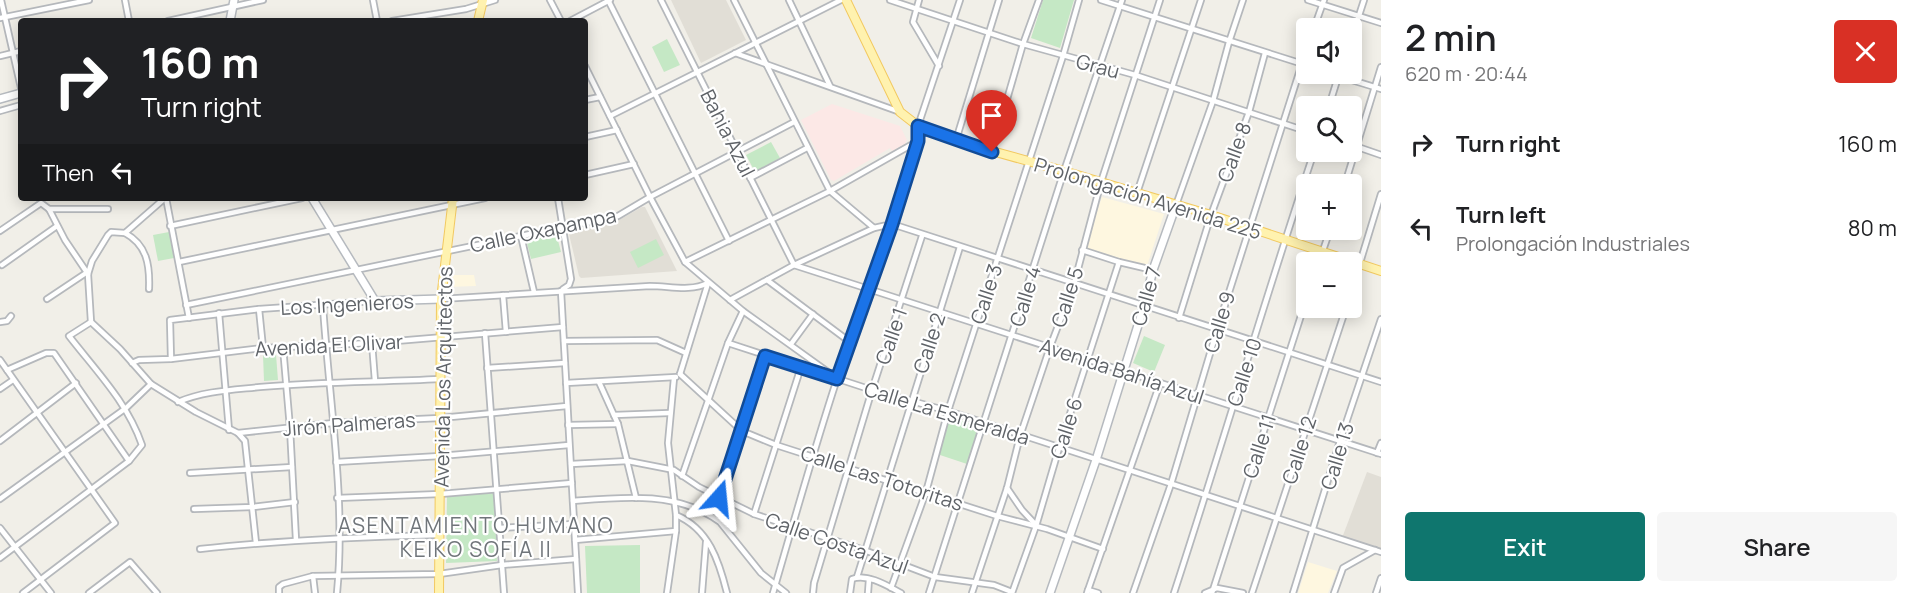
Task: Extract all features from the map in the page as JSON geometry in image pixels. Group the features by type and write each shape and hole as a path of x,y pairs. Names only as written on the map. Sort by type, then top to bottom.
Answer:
{"main road":[{"name":"Prolongación Avenida 225","path":"846,0 900,112 918,126 992,152 1101,182 1323,252"},
{"path":"479,18 482,2"},
{"name":"Avenida Los Arquitectos","path":"439,593 441,299 453,202"},
{"name":"Prolongación Avenida 225","path":"1362,265 1381,271"}],"street":[{"path":"1,0 3,17 18,75"},
{"path":"3,17 89,0"},
{"path":"125,0 128,18"},
{"path":"179,18 233,3 263,0"},
{"path":"373,0 376,18"},
{"path":"410,18 466,9 482,2 495,0"},
{"path":"550,0 559,18"},
{"path":"575,18 608,0 729,241"},
{"name":"Bahia Azul","path":"661,0 794,265"},
{"path":"734,0 830,191 874,228"},
{"path":"789,0 830,86"},
{"path":"610,116 841,0"},
{"name":"Grau","path":"890,0 1023,44 1135,75 1296,128"},
{"path":"919,0 913,22 939,66"},
{"path":"773,593 837,379 892,224 918,141 918,126 960,0"},
{"path":"957,140 999,0"},
{"path":"992,152 1023,44 1039,0"},
{"name":"Calle 3","path":"891,588 926,492 948,411 1079,0"},
{"path":"1101,0 1121,3 1229,42 1296,63"},
{"name":"Calle 5","path":"972,593 1007,488 1020,436 1074,284 1101,182 1160,0"},
{"path":"1137,193 1201,0"},
{"name":"Calle 7","path":"1050,593 1071,538 1144,306 1153,270 1213,101 1243,0"},
{"path":"1308,0 1323,2 1381,23"},
{"path":"1358,16 1364,0"},
{"path":"1317,18 1323,2"},
{"path":"230,18 233,3"},
{"name":"Calle 4","path":"929,593 1064,171 1121,3"},
{"path":"0,56 18,52"},
{"path":"735,53 900,112"},
{"name":"Calle 8","path":"1179,318 1211,216 1249,112 1265,53"},
{"path":"1362,124 1381,67"},
{"name":"Calle La Esmeralda","path":"588,72 685,262 743,311 837,379 948,411 1378,551"},
{"path":"1362,83 1381,89"},
{"name":"Calle 9","path":"1133,593 1171,484 1249,228 1298,84"},
{"path":"0,99 18,94"},
{"path":"588,99 600,97"},
{"path":"0,111 18,106"},
{"name":"Calle Oxapampa","path":"186,305 618,216 794,122"},
{"path":"588,136 617,130"},
{"path":"685,262 830,191 918,141"},
{"path":"750,178 807,148"},
{"path":"1362,149 1381,155"},
{"name":"Calle 10","path":"1174,593 1254,342 1284,239 1311,162"},
{"path":"588,174 634,164"},
{"path":"1362,257 1381,194"},
{"path":"125,233 162,201"},
{"path":"166,201 189,318"},
{"path":"170,226 288,201"},
{"path":"314,201 375,301"},
{"path":"559,201 571,279 569,285 561,291 578,593"},
{"path":"179,262 453,202"},
{"path":"0,231 41,203 49,209 87,274"},
{"path":"49,209 108,209"},
{"path":"730,300 794,265 874,228 892,224 922,236 1381,382"},
{"path":"2,265 57,226"},
{"path":"149,289 148,263 145,253 134,238 125,233 111,232 92,261 87,274 91,321 151,384 178,402 238,433 245,441 256,543"},
{"path":"521,236 534,292"},
{"name":"Calle 1","path":"813,593 812,588 872,390 922,236"},
{"path":"1323,252 1327,240"},
{"name":"Calle 2","path":"850,593 852,579 857,577 910,400 960,247"},
{"path":"1082,250 1153,270"},
{"name":"Calle 6","path":"1012,592 1036,526 1119,262"},
{"name":"Avenida Bahía Azul","path":"794,265 1379,454"},
{"path":"47,299 87,274"},
{"path":"767,280 850,342"},
{"path":"566,383 674,378 680,374 708,283"},
{"name":"Los Ingenieros","path":"171,359 170,320 219,313 534,292 665,286 684,288 699,287 708,283"},
{"path":"502,295 506,332"},
{"path":"323,306 336,462 339,538 337,593"},
{"path":"259,309 263,348"},
{"path":"682,476 728,343 743,311"},
{"path":"219,313 229,430"},
{"path":"791,344 813,314"},
{"path":"0,322 7,321 11,316"},
{"name":"Calle 11","path":"1212,591 1300,318"},
{"name":"Calle 12","path":"1251,593 1343,318"},
{"name":"Calle 13","path":"1293,593 1381,319"},
{"path":"0,558 129,461 141,449 141,442 126,408 69,336 91,321"},
{"name":"Avenida El Olivar","path":"132,363 139,360 171,359 263,348 372,343 563,327"},
{"path":"485,333 504,593"},
{"path":"564,341 657,340 686,353"},
{"path":"372,343 375,381"},
{"path":"728,343 837,379"},
{"path":"284,347 296,540"},
{"path":"7,370 50,352 57,356 129,461"},
{"path":"719,498 765,356"},
{"path":"0,360 115,523 23,593"},
{"path":"487,368 565,363"},
{"path":"754,514 801,367"},
{"name":"Calle Las Totoritas","path":"680,374 742,431 776,445 1103,549"},
{"path":"667,593 676,531 668,443 674,378"},
{"path":"178,402 194,395 225,390 286,385 440,379"},
{"path":"0,389 13,380"},
{"path":"599,382 618,424 636,498"},
{"path":"0,441 76,383"},
{"path":"1098,593 1088,591 1160,383"},
{"path":"0,499 126,408 151,384"},
{"name":"Jirón Palmeras","path":"238,433 333,423 440,418 567,406"},
{"path":"614,416 669,414"},
{"path":"568,425 618,424"},
{"path":"1379,454 1381,443"},
{"path":"336,462 570,445"},
{"name":"Calle Costa Azul","path":"571,464 628,460 674,470 719,498 792,528 864,550 935,577 977,581 1012,592"},
{"path":"190,473 292,468"},
{"path":"337,498 440,494 572,483"},
{"path":"1007,488 1036,526"},
{"path":"573,501 636,498 675,501 713,517 720,522 761,573 786,593"},
{"path":"194,509 253,507 295,502"},
{"path":"676,515 688,520 698,528 706,540 721,568 727,593"},
{"path":"499,528 574,524"},
{"path":"0,528 51,593"},
{"path":"575,540 676,531"},
{"path":"200,549 296,540 439,535"},
{"path":"702,593 706,540"},
{"path":"1334,593 1343,568 1378,551"},
{"path":"279,593 279,587 283,584 313,576 439,574 502,565 576,559"},
{"path":"89,593 130,562 155,593"},
{"path":"313,576 315,593"},
{"path":"857,577 868,579 901,593"},
{"path":"1376,593 1381,578"},
{"path":"868,579 868,593"},
{"path":"1205,593 1226,588 1243,593"}],"shaded area":[{"path":"671,0 726,0 746,40 701,63"},
{"path":"832,104 900,126 907,140 905,144 892,151 890,148 834,181 831,180 801,120"},
{"path":"1102,197 1164,214 1147,266 1085,248"},
{"path":"645,207 677,271 581,278 569,234 572,229 619,220"},
{"path":"448,275 474,275 476,286 447,287"},
{"path":"1367,472 1381,477 1381,550 1342,538"},
{"path":"1308,562 1337,571 1328,593 1298,593"}],"green space":[{"path":"1043,0 1074,0 1060,48 1031,38"},
{"path":"667,39 680,65 664,72 652,47"},
{"path":"771,142 780,158 755,172 746,155"},
{"path":"169,232 174,258 158,261 153,235"},
{"path":"556,233 561,252 531,259 526,239"},
{"path":"656,239 664,255 638,268 630,252"},
{"path":"1144,336 1165,345 1154,372 1133,363"},
{"path":"263,355 276,355 278,380 264,381"},
{"path":"949,416 980,427 967,464 937,454"},
{"path":"494,493 497,561 446,563 447,496"},
{"path":"640,545 640,593 587,593 585,546"}],"district":[{"name":"ASENTAMIENTO HUMANO KEIKO SOFÍA II","path":"476,537"}],"route":[{"path":"719,498 765,356 837,379 892,224 918,141 918,126 992,152"}]}
